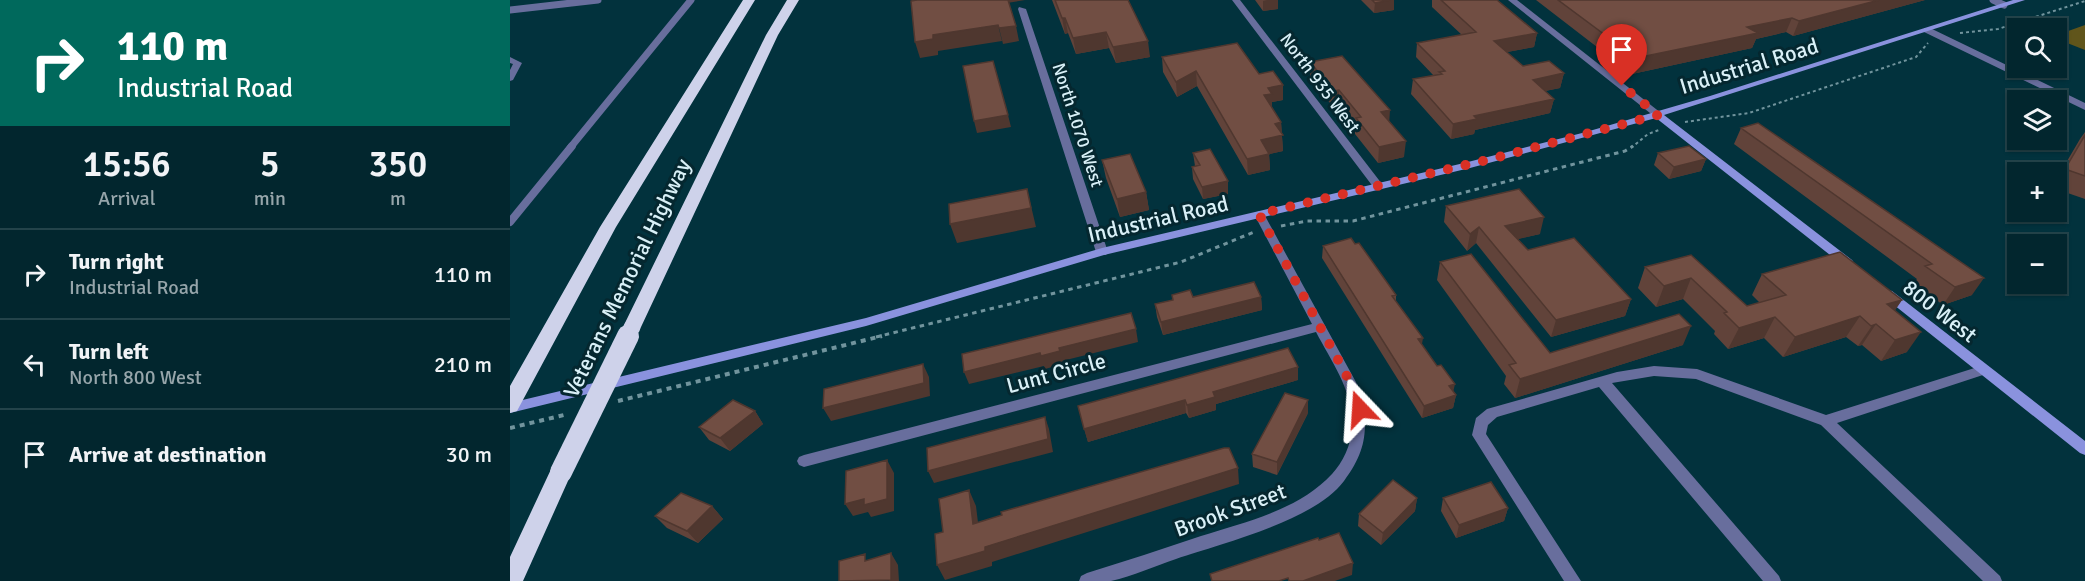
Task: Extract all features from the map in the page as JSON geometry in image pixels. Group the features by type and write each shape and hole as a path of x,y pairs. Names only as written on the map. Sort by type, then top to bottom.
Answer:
{"highway":[{"name":"Veterans Memorial Highway","path":"510,407 608,227 749,0"},
{"name":"Veterans Memorial Highway","path":"511,581 561,472 772,35 793,0"}],"street":[{"name":"North 935 West","path":"1236,0 1378,186"},
{"path":"1512,0 1861,273"},
{"name":"Industrial Road","path":"510,407 866,322 1102,252 1519,153 1658,115 2021,0"},
{"name":"North 1070 West","path":"1022,9 1102,252"},
{"path":"1927,30 2085,107"},
{"path":"510,60 518,63 510,78"},
{"name":"Brook Street","path":"1087,581 1292,512 1311,502 1338,478 1347,466 1358,439 1360,409 1350,382 1259,214"},
{"name":"800 West","path":"1880,288 2085,449"},
{"name":"Lunt Circle","path":"804,461 1320,326"},
{"path":"1573,581 1479,435 1480,422 1492,413 1602,381 1654,370 1697,374 1826,422 1994,581"},
{"path":"1826,422 1984,370"},
{"path":"1602,381 1773,581"}],"lane":[{"path":"510,9 515,0"},
{"path":"510,9 598,0"},
{"path":"510,222 691,0"},
{"path":"1993,0 2004,5"}],"path":[{"path":"1955,34 1998,29 2085,1"},
{"path":"1688,121 1703,117 1733,117 1749,113 1916,57 1930,42"},
{"path":"1289,224 1307,221 1353,221 1525,179 1625,151 1636,145 1642,136 1654,131"},
{"path":"611,403 1181,262 1198,257 1241,235"},
{"path":"510,428 576,412"}],"shaded area":[{"path":"2085,25 2085,50 2067,43 2067,31"}],"building":[{"path":"1008,0 1016,26 999,28 998,25 933,35 933,39 915,42 911,1"},
{"path":"1055,0 1128,0 1148,41 1113,47 1106,32 1073,38"},
{"path":"1372,0 1390,0 1375,3"},
{"path":"1441,0 1497,0 1537,33 1494,41 1523,66 1549,61 1564,73 1533,80 1554,99 1474,116 1477,119 1453,124 1413,79 1442,74 1439,72 1445,71 1417,43 1476,32"},
{"path":"1558,0 1879,0 1799,21 1792,18 1747,27 1758,33 1636,58"},
{"path":"1237,43 1259,74 1273,71 1283,85 1268,88 1272,94 1264,95 1281,122 1275,124 1283,135 1261,140 1269,154 1247,159 1196,71 1176,82 1162,57"},
{"path":"1342,56 1390,110 1381,112 1406,141 1379,147 1356,118 1361,117 1339,90 1334,91 1310,62"},
{"path":"993,61 1008,115 974,121 963,66"},
{"path":"1758,123 1984,278 1955,287 1925,266 1932,264 1741,128"},
{"path":"2085,135 2085,176 2067,170 2067,166"},
{"path":"1689,146 1706,159 1674,167 1658,153"},
{"path":"1210,149 1228,181 1202,187 1192,167 1200,165 1193,153"},
{"path":"1130,154 1146,192 1117,199 1102,160"},
{"path":"1027,189 1031,208 950,224 949,204"},
{"path":"1519,189 1544,217 1505,226 1528,250 1574,238 1631,299 1556,320 1479,227 1470,234 1446,206"},
{"path":"1351,238 1355,244 1359,243 1396,295 1392,296 1423,338 1418,339 1437,366 1441,365 1455,384 1449,386 1456,395 1424,406 1323,246"},
{"path":"1840,252 1902,300 1887,304 1921,332 1895,340 1876,324 1871,326 1860,316 1795,337 1775,317 1739,328 1724,313 1727,312 1691,278 1664,286 1645,267 1691,255 1747,306 1786,295 1762,274"},
{"path":"1471,254 1550,353 1679,314 1691,326 1520,379 1509,365 1516,363 1440,262"},
{"path":"1254,282 1261,297 1161,322 1155,304 1173,300 1172,295 1190,290 1193,297"},
{"path":"1131,313 1136,329 1059,348 1060,351 1041,356 1040,353 964,372 962,354"},
{"path":"1288,348 1298,367 1213,392 1215,397 1187,405 1185,400 1084,429 1078,406"},
{"path":"923,364 924,383 823,408 824,389"},
{"path":"1285,393 1308,400 1277,462 1252,454"},
{"path":"733,400 755,411 720,438 699,427"},
{"path":"1045,417 1048,439 928,471 927,448"},
{"path":"1229,448 1238,468 985,547 985,551 937,565 935,534 943,532 939,499 969,490 973,524 1002,515 1001,512"},
{"path":"887,460 887,499 864,505 864,499 845,504 846,471"},
{"path":"1393,480 1417,498 1383,533 1359,514"},
{"path":"1491,482 1508,508 1459,525 1443,498"},
{"path":"681,493 712,506 687,531 655,516"},
{"path":"1339,533 1353,563 1303,581 1289,581 1288,578 1279,581 1212,581 1210,574"},
{"path":"891,553 891,580 839,581 839,561 865,554 865,561"}],"route":[{"path":"1360,409 1350,382 1259,214 1487,160 1658,115 1622,86"}]}
